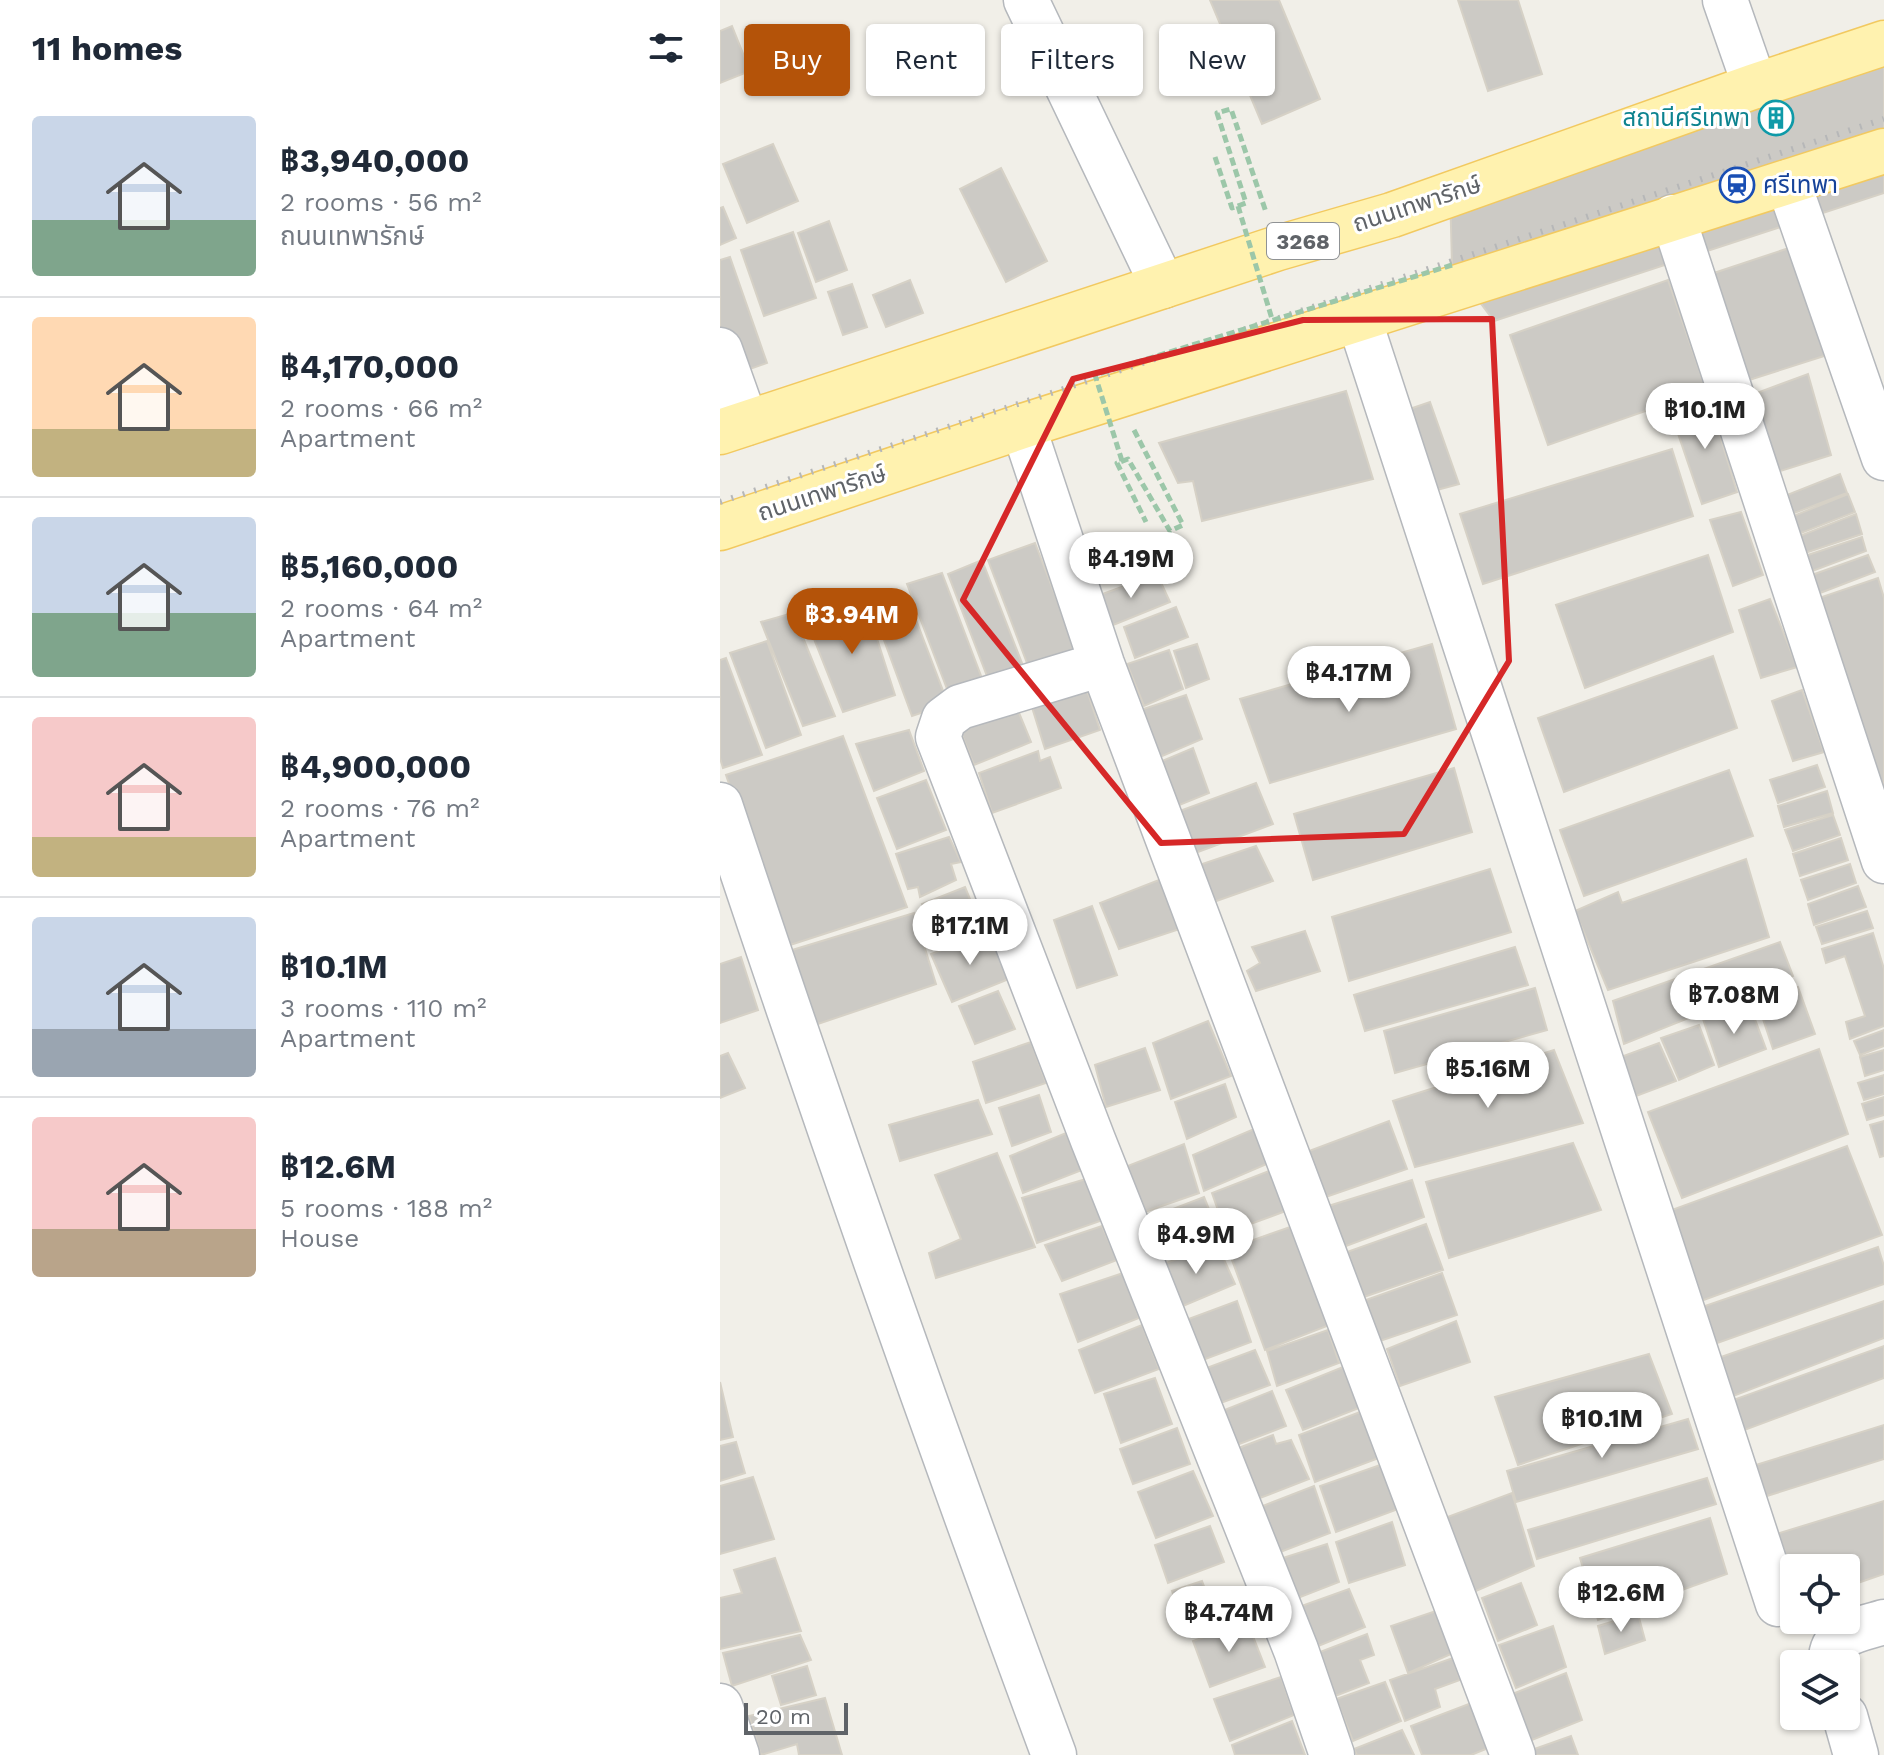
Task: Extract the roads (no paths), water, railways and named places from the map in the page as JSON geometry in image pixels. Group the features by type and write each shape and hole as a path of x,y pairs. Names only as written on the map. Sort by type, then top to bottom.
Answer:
{"main road":[{"name":"ถนนเทพารักษ์","path":"733,428 1278,248 1392,215 1884,43"},
{"name":"ถนนเทพารักษ์","path":"720,528 1023,426 1884,151"}],"street":[{"path":"1026,0 1163,286"},
{"path":"1725,0 1755,86"},
{"path":"1788,182 1884,458"},
{"path":"1673,217 1875,803 1884,861"},
{"path":"1359,319 1778,1604"},
{"path":"720,350 733,428"},
{"path":"1023,426 1102,664 1513,1755"},
{"path":"1102,664 960,707 944,719 938,737 1093,1140 1296,1650 1332,1755"},
{"path":"720,805 813,1084 972,1535 1054,1755"},
{"path":"1833,1650 1834,1644 1845,1634 1884,1622"},
{"path":"720,1706 737,1755"},
{"path":"1849,1730 1856,1755"}],"railway":[{"path":"720,502 1884,119"}],"place":[{"name":"สถานีศรีเทพา","path":"1776,118"},
{"name":"ศรีเทพา","path":"1737,185"}]}
